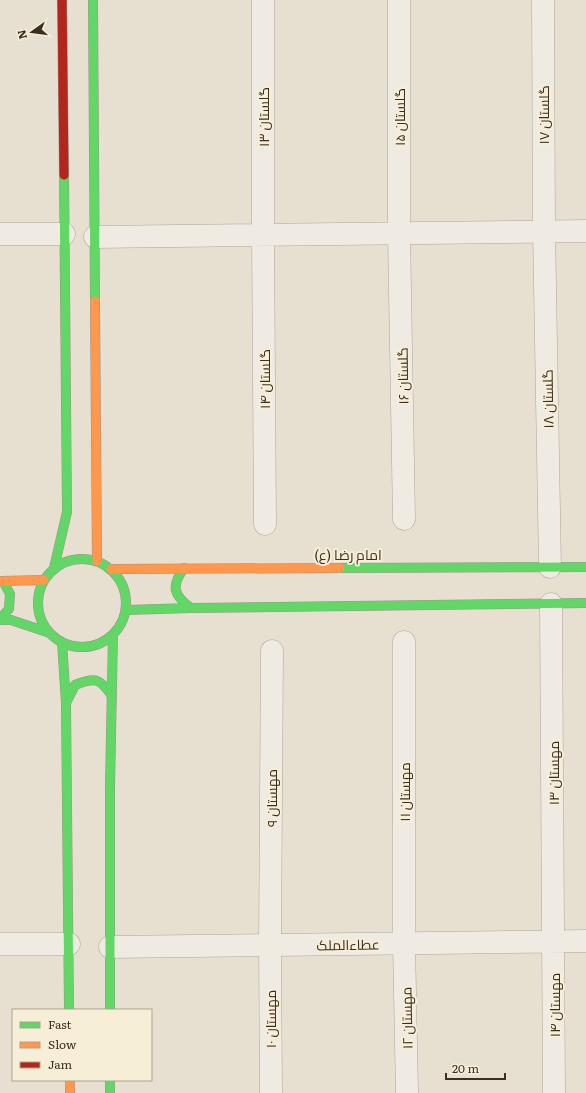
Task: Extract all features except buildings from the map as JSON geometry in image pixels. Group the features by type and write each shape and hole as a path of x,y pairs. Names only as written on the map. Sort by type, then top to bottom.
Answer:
{"street":[{"path":"54,568 67,512 62,0"},
{"path":"93,0 97,561"},
{"name":"گلستان ۱۳","path":"263,0 263,235"},
{"name":"گلستان ۱۵","path":"399,0 399,233"},
{"name":"گلستان ۱۷","path":"543,0 544,230"},
{"path":"95,237 544,230 586,231"},
{"name":"گلستان ۱۸","path":"544,230 550,567"},
{"name":"گلستان ۱۶","path":"399,233 404,519"},
{"path":"0,234 64,234"},
{"name":"گلستان ۱۴","path":"263,235 265,524"},
{"path":"67,512 77,515"},
{"path":"87,515 97,512"},
{"path":"82,558 97,561 111,569 120,580 126,595 126,610 121,623 113,634 102,642 88,646 75,646 62,642 50,633 42,622 38,608 39,594 44,580 54,568 68,561 82,558"},
{"name":"امام رضا (ع)","path":"111,569 586,567"},
{"path":"184,568 176,578 175,590 180,602 191,608"},
{"path":"1,581 44,580"},
{"path":"0,620 9,609 10,594 1,581"},
{"path":"126,610 586,603"},
{"name":"مهستان ۱۳","path":"551,604 554,942"},
{"path":"0,620 11,620 50,633"},
{"path":"110,1009 113,634"},
{"path":"62,642 66,703 69,1009"},
{"name":"مهستان ۱۱","path":"404,642 404,943"},
{"name":"مهستان ۹","path":"270,945 272,651"},
{"path":"66,703 75,685 84,681 95,680 104,683 112,696"},
{"name":"عطاءالملک","path":"110,947 586,941"},
{"name":"مهستان ۱۴","path":"554,942 554,1093"},
{"name":"مهستان ۱۲","path":"404,943 407,1093"},
{"path":"0,944 68,944"},
{"name":"مهستان ۱۰","path":"270,945 271,1093"},
{"path":"70,1081 70,1093"},
{"path":"110,1081 110,1093"}],"traffic: fast":[{"path":"93,0 95,301"},
{"path":"54,568 67,512 64,175"},
{"path":"82,559 99,563 113,572 122,586 126,603 122,620 113,634 99,643 82,647 65,643 51,634 42,620 38,603 42,586 51,572 65,563 82,559"},
{"path":"340,568 586,567"},
{"path":"184,568 177,580 176,590 180,599 191,608"},
{"path":"0,619 9,609 10,594 3,581"},
{"path":"126,610 586,603"},
{"path":"0,620 11,620 50,633"},
{"path":"110,1009 110,787 113,634"},
{"path":"62,642 66,703 69,1009"},
{"path":"66,703 75,685 92,680 100,682 112,696"},
{"path":"110,1081 110,1093"}],"traffic: slow":[{"path":"95,301 97,561"},
{"path":"111,569 340,568"},
{"path":"0,581 44,580"},
{"path":"70,1081 70,1093"}],"traffic: jam":[{"path":"62,0 64,175"}]}
